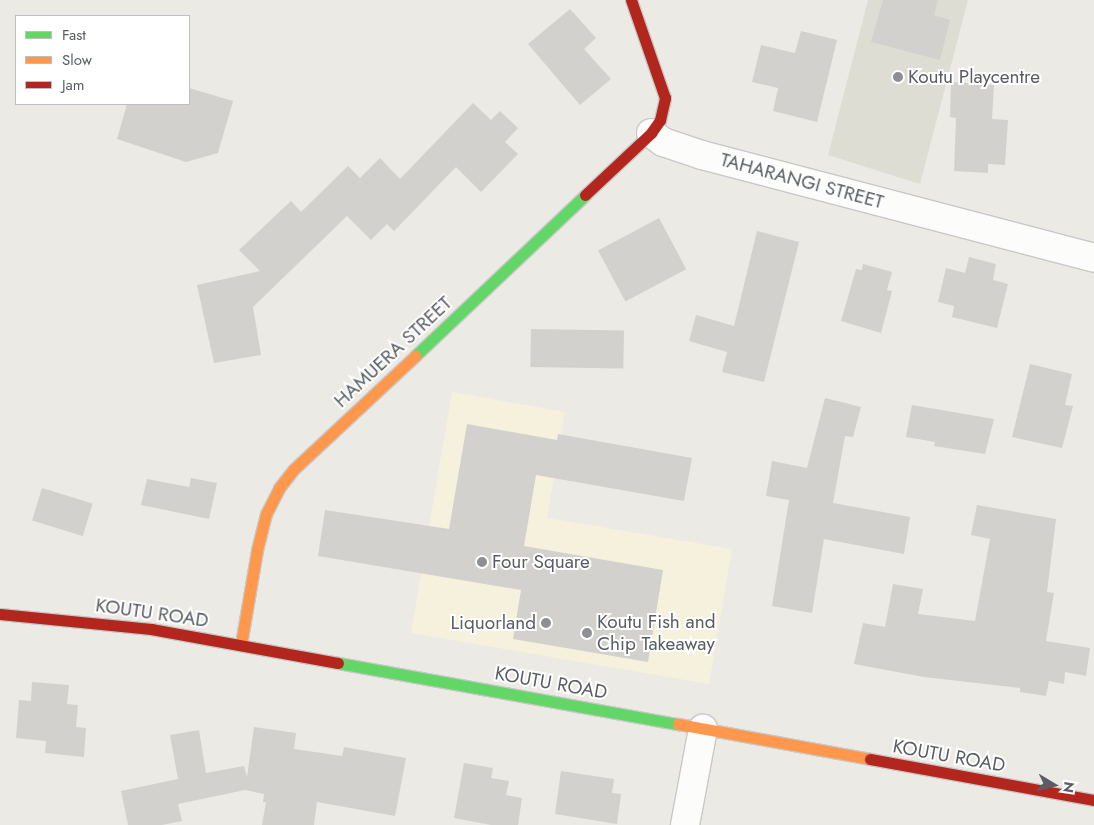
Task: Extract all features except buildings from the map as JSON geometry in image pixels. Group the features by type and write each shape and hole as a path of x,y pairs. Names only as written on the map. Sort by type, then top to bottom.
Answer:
{"street":[{"path":"632,0 665,98 660,120 651,133"},
{"name":"TAHARANGI STREET","path":"651,133 663,142 702,155 1094,258"},
{"name":"HAMUERA STREET","path":"241,644 257,550 266,514 279,488 294,469 651,133"},
{"name":"KOUTU ROAD","path":"0,614 151,629 241,644 1094,800"},
{"path":"685,825 702,729"}],"shaded area":[{"name":"Koutu Playcentre","path":"868,0 968,0 920,184 828,155"},
{"path":"452,392 565,412 547,518 732,549 709,684 411,633"}],"traffic: fast":[{"path":"415,356 585,195"},
{"path":"338,663 678,724"}],"traffic: slow":[{"path":"241,644 257,550 266,514 279,488 294,469 415,356"},
{"path":"678,724 870,759"}],"traffic: jam":[{"path":"585,195 651,133 660,120 665,98 631,0"},
{"path":"0,614 151,629 338,663"},
{"path":"870,759 1094,800"}],"place":[{"name":"Koutu Playcentre","path":"898,77"},
{"name":"Four Square","path":"482,562"},
{"name":"Liquorland","path":"546,623"},
{"name":"Koutu Fish and Chip Takeaway","path":"587,633"}]}
